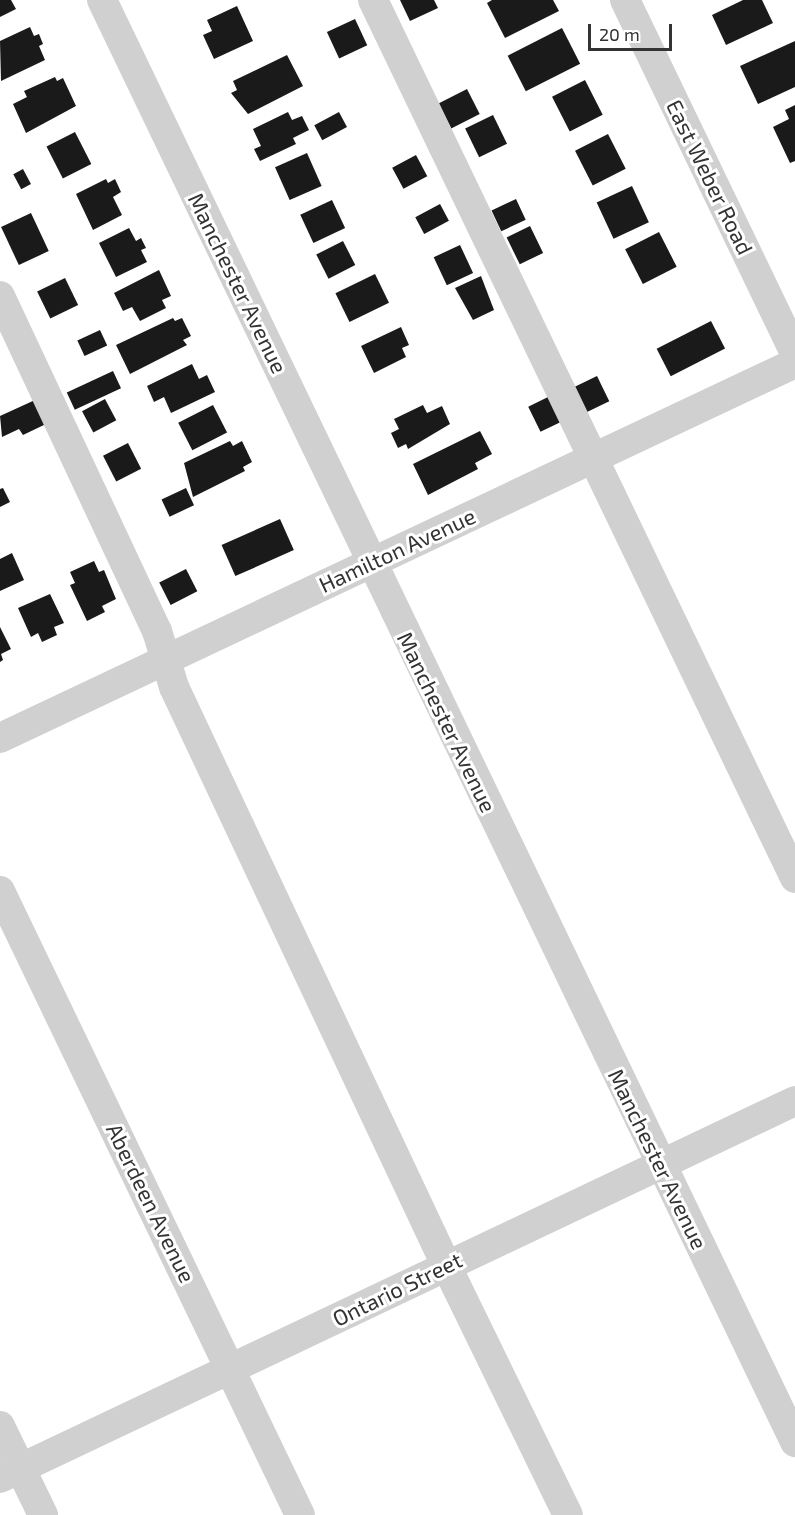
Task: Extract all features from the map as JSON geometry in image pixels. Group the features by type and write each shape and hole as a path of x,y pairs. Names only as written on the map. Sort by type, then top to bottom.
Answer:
{"street":[{"name":"Manchester Avenue","path":"102,0 370,562 795,1442"},
{"path":"373,0 795,878"},
{"name":"East Weber Road","path":"625,0 795,353"},
{"path":"0,296 157,631 174,687 446,1266 568,1515"},
{"name":"Hamilton Avenue","path":"0,738 795,363"},
{"name":"Aberdeen Avenue","path":"0,891 300,1515"},
{"name":"Ontario Street","path":"10,1473 795,1101"},
{"path":"0,1426 10,1473 43,1515"}],"building":[{"path":"0,0 11,0 16,9 0,17"},
{"path":"400,0 434,0 438,8 410,21"},
{"path":"492,0 553,0 559,11 505,38 487,3"},
{"path":"743,0 762,0 773,23 726,45 712,15"},
{"path":"237,6 253,41 214,59 203,35 212,31 207,20"},
{"path":"355,19 367,45 339,58 327,32"},
{"path":"30,27 34,36 39,34 43,44 39,46 45,60 1,81 0,41"},
{"path":"562,28 580,64 526,91 508,56"},
{"path":"795,41 795,87 758,104 740,66"},
{"path":"287,55 303,86 248,114 231,93 237,90 233,81"},
{"path":"55,77 57,81 63,78 76,106 26,133 13,104 27,97 24,91"},
{"path":"585,80 603,115 570,132 552,97"},
{"path":"467,89 480,114 451,128 438,104"},
{"path":"795,105 795,161 790,163 773,127 789,119 785,110"},
{"path":"288,112 292,120 302,116 309,130 293,138 296,144 260,161 254,149 261,146 253,129"},
{"path":"339,112 347,127 322,140 314,125"},
{"path":"493,115 507,144 479,157 465,129"},
{"path":"75,132 91,164 63,179 46,147"},
{"path":"608,134 626,169 593,186 575,151"},
{"path":"307,153 322,186 290,200 275,167"},
{"path":"416,155 427,176 403,189 392,168"},
{"path":"23,169 31,184 21,189 13,174"},
{"path":"106,179 108,183 115,179 121,192 113,197 122,215 93,230 76,194"},
{"path":"632,186 649,222 614,239 597,202"},
{"path":"516,199 526,220 501,231 492,210"},
{"path":"332,200 345,228 313,243 300,215"},
{"path":"440,204 449,221 424,234 415,217"},
{"path":"31,213 49,251 19,265 1,227"},
{"path":"530,226 543,253 520,264 507,237"},
{"path":"129,228 136,241 141,238 146,248 141,250 147,262 116,277 99,243"},
{"path":"659,232 677,267 643,284 625,249"},
{"path":"343,241 355,265 329,279 316,255"},
{"path":"460,245 473,273 447,285 434,257"},
{"path":"159,270 171,296 162,300 166,308 140,321 132,307 123,311 114,293"},
{"path":"375,274 389,303 349,322 335,293"},
{"path":"481,276 494,310 473,320 455,288"},
{"path":"65,278 78,305 50,319 37,292"},
{"path":"173,318 175,321 182,318 191,336 183,340 187,345 130,374 116,345"},
{"path":"711,321 725,349 671,376 657,349"},
{"path":"401,327 409,345 402,348 406,357 374,373 361,346"},
{"path":"100,330 107,345 85,356 77,341"},
{"path":"192,364 199,379 207,375 215,392 171,413 164,397 154,402 147,386"},
{"path":"113,371 121,388 75,410 67,393"},
{"path":"597,376 609,401 585,413 573,388"},
{"path":"548,397 560,422 541,432 528,407"},
{"path":"105,399 116,420 93,432 82,411"},
{"path":"35,400 46,424 23,435 19,429 2,437 0,416"},
{"path":"213,405 227,433 192,450 178,423"},
{"path":"423,405 427,413 442,406 450,424 408,449 406,444 398,448 391,433 399,429 394,419"},
{"path":"480,431 492,454 475,463 478,469 428,495 413,464"},
{"path":"230,441 233,446 242,441 252,462 243,467 245,471 193,497 184,463"},
{"path":"128,443 141,469 116,482 103,456"},
{"path":"3,488 10,502 0,507 0,489"},
{"path":"186,488 194,505 170,517 162,499"},
{"path":"280,519 294,550 235,576 222,545"},
{"path":"12,553 24,580 0,591 0,559"},
{"path":"94,561 99,572 104,570 116,599 102,606 105,612 87,621 70,585 75,583 70,572"},
{"path":"186,569 197,591 171,605 159,583"},
{"path":"50,594 64,623 54,627 57,635 42,642 38,633 31,637 18,608"},
{"path":"0,627 11,649 1,654 3,660 0,662"}]}
